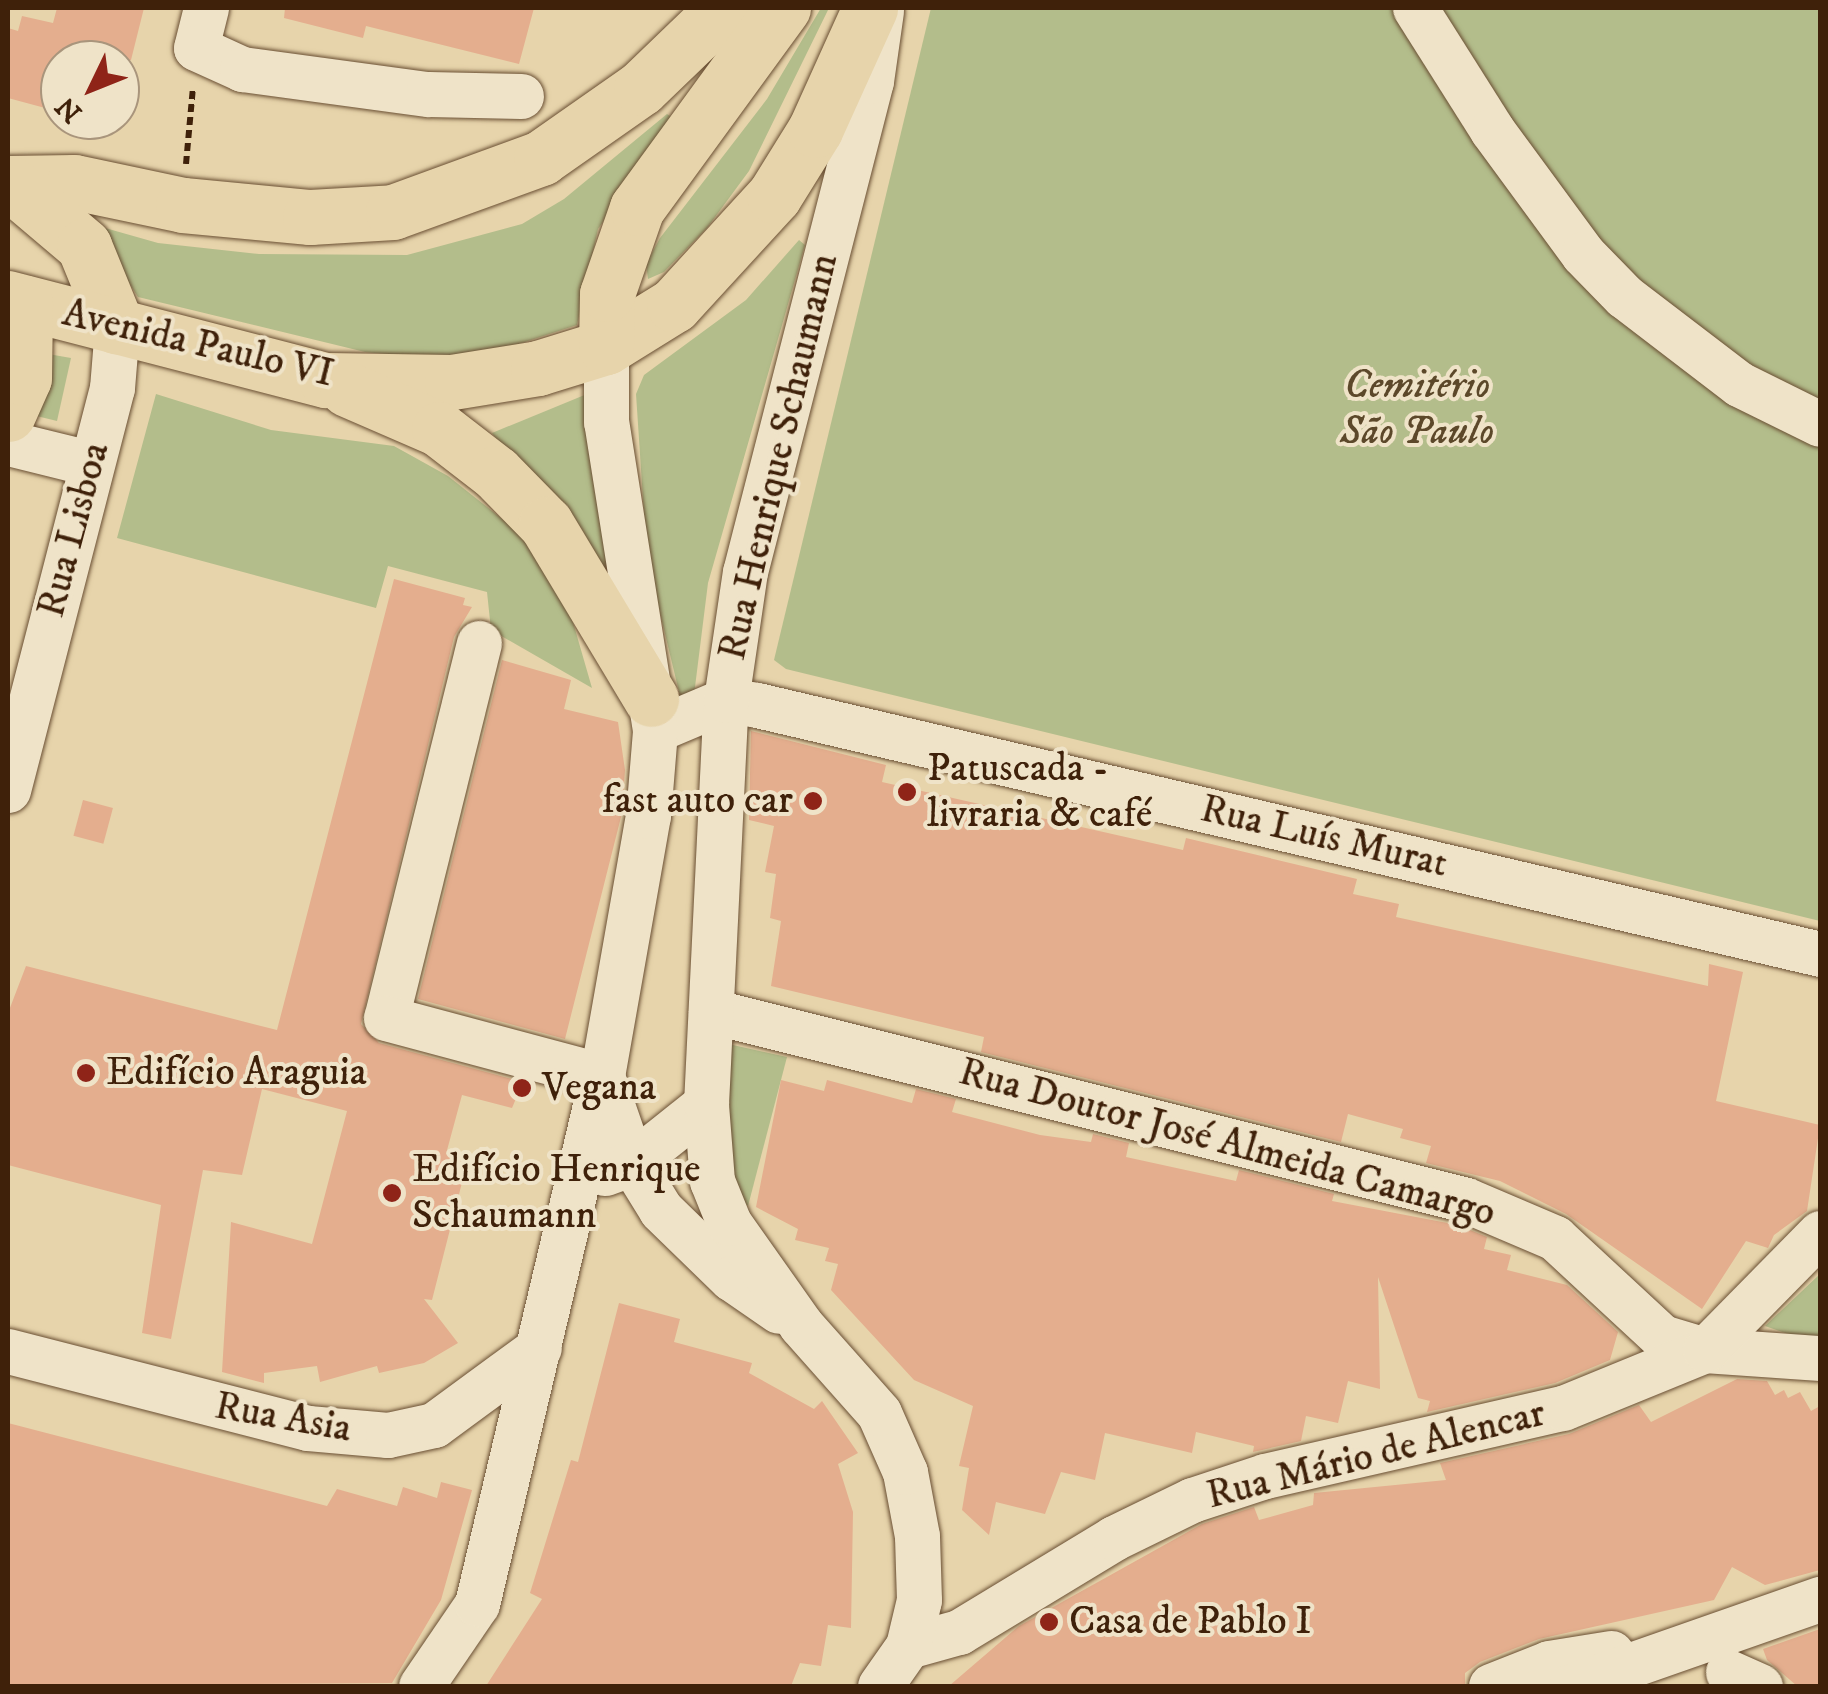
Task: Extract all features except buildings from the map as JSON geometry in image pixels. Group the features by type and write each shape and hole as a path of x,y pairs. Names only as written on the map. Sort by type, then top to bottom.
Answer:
{"main road":[{"path":"9,183 74,182 182,205 310,218 393,212 466,190 542,158 598,120 724,8"},
{"path":"606,347 606,294 637,208 783,8"},
{"name":"Avenida Paulo VI","path":"16,300 326,380 452,382 538,368 606,347 674,304 774,196 815,130 870,8"},
{"path":"9,183 84,246 103,280 117,327"},
{"path":"8,414 24,378 16,300"},
{"path":"326,380 439,429 496,472 546,524 653,714"}],"street":[{"name":"Rua Henrique Schaumann","path":"802,1324 718,1202 706,1104 726,700 745,572 871,81 881,8"},
{"path":"1415,8 1492,130 1610,282 1740,384 1820,424"},
{"path":"201,28 242,68 428,94 521,96"},
{"name":"Rua Lisboa","path":"8,790 89,464 112,388 117,327"},
{"path":"421,1686 477,1604 602,1076 648,816 653,714 606,422 606,347"},
{"path":"8,443 89,464"},
{"path":"478,643 386,1018 602,1076"},
{"path":"653,714 726,700"},
{"name":"Rua Luís Murat","path":"726,700 1820,954"},
{"name":"Rua Doutor José Almeida Camargo","path":"711,1011 1466,1200 1555,1238 1662,1352 1705,1350 1820,1358"},
{"path":"602,1076 632,1163 661,1210 731,1278 802,1324 879,1413 905,1472 920,1574 908,1646 880,1686"},
{"path":"574,1205 604,1174 632,1163 706,1104"},
{"path":"1705,1350 1820,1233"},
{"name":"Rua Asia","path":"8,1351 308,1428 388,1435 434,1426 539,1348"},
{"name":"Rua Mário de Alencar","path":"908,1646 959,1632 1114,1538 1192,1500 1264,1476 1563,1408 1662,1352"},
{"path":"1571,1686 1652,1665 1820,1599"},
{"path":"1490,1686 1514,1674 1600,1653 1652,1665"}],"path":[{"path":"182,205 201,28"}],"green space":[{"path":"821,8 829,8 749,171 707,228 664,272 648,279 646,264 660,238 767,99"},
{"name":"Cemitério São Paulo","path":"931,8 1820,8 1820,921 786,669 774,660"},
{"path":"667,114 675,119 598,229 577,325 503,349 442,360 365,352 138,297 91,224 158,243 259,254 407,255 522,224 564,199"},
{"path":"799,240 805,245 708,583 694,695 680,696 647,559 636,394 644,375 746,300"},
{"path":"8,347 71,358 57,421 8,409"},
{"path":"156,394 271,430 394,446 448,476 516,530 547,567 566,598 592,688 491,630 487,592 388,566 376,608 117,538"},
{"path":"587,394 614,563 595,573 492,433"},
{"path":"724,1043 787,1057 748,1206 720,1179"},
{"path":"1820,1274 1820,1345 1765,1326"}],"place":[{"name":"Patuscada - livraria & café","path":"907,792"},
{"name":"fast auto car","path":"813,801"},
{"name":"Edifício Araguia","path":"86,1073"},
{"name":"Vegana","path":"522,1088"},
{"name":"Edifício Henrique Schaumann","path":"392,1193"},
{"name":"Casa de Pablo I","path":"1049,1622"}]}
